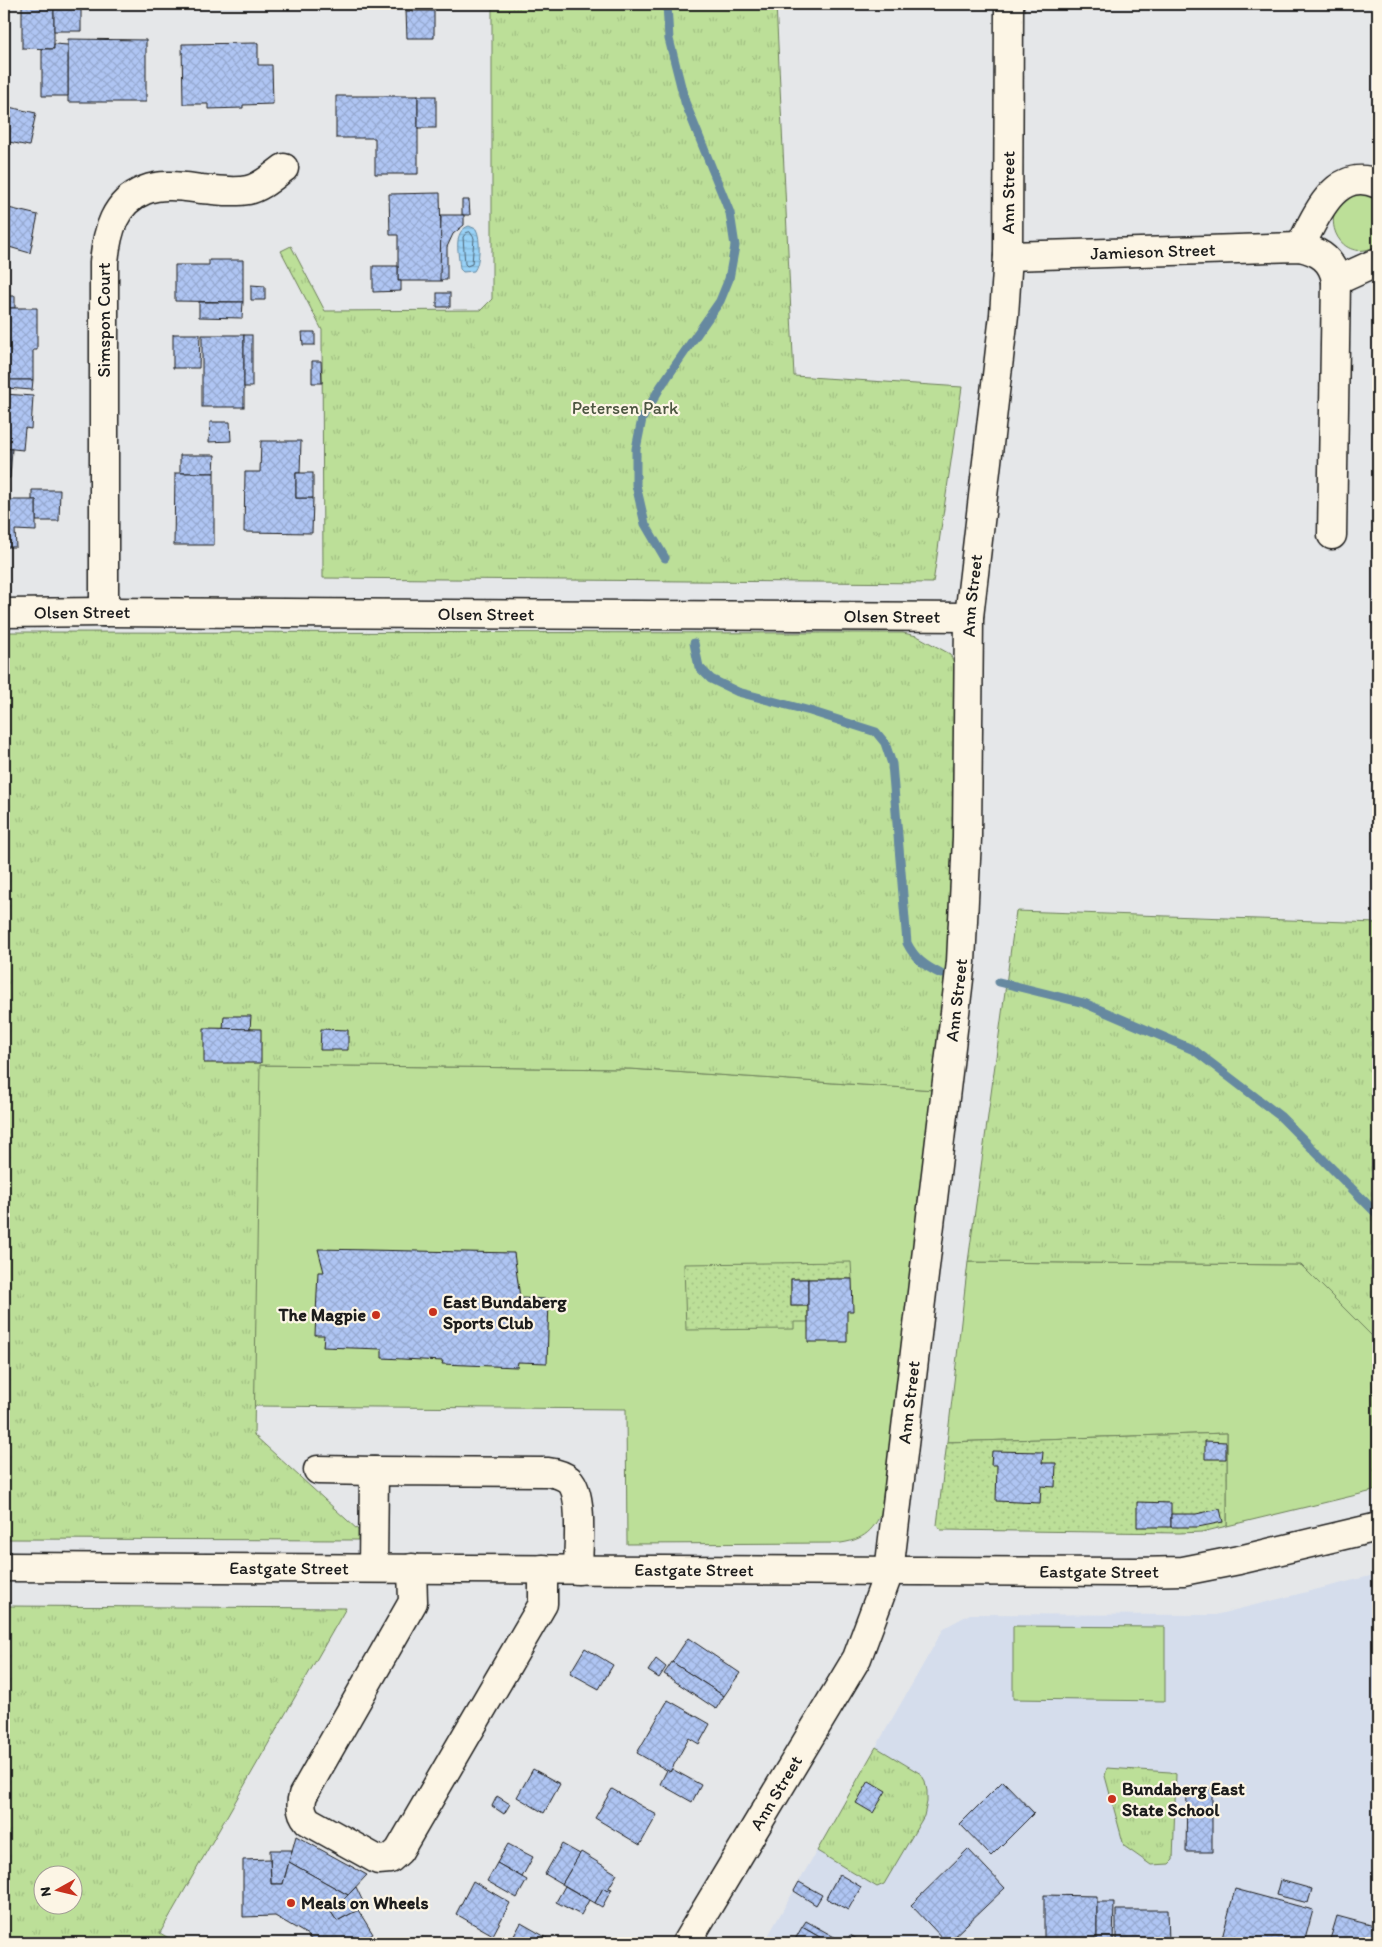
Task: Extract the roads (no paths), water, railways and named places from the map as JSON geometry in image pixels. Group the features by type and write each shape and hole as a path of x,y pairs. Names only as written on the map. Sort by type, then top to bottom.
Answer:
{"street":[{"name":"Ann Street","path":"686,1943 857,1658 889,1572 962,962 968,838 969,617 1004,315 1008,256 1009,4"},
{"name":"Simspon Court","path":"104,612 104,262 106,239 112,220 122,206 132,197 146,189 180,187 236,192 262,185 284,168"},
{"path":"1300,247 1324,202 1333,192 1344,184 1358,180 1372,181 1378,184"},
{"name":"Jamieson Street","path":"1008,256 1300,247 1310,249 1325,257 1335,272 1336,281 1332,535"},
{"path":"1336,281 1378,262"},
{"name":"Olsen Street","path":"4,613 969,617"},
{"path":"318,1470 547,1472 560,1474 569,1480 575,1489 578,1502 578,1570"},
{"path":"373,1568 374,1471"},
{"name":"Eastgate Street","path":"4,1567 889,1572 1183,1571 1239,1560 1378,1527"},
{"path":"412,1568 413,1602 303,1795 301,1803 302,1811 308,1821 378,1860 390,1859 399,1851 543,1604 543,1570"}],"water":[{"path":"469,226 476,229 478,233 479,257 474,271 463,272 460,269 458,238 460,233"}],"waterway":[{"path":"665,558 645,524 636,485 636,449 642,419 661,386 720,301 729,279 735,246 730,213 685,102 669,39 667,4"},
{"path":"694,643 699,667 711,679 738,692 810,711 876,732 885,743 892,764 907,943 921,961 941,974"},
{"path":"999,982 1084,1003 1194,1050 1280,1116 1378,1215"}],"place":[{"name":"East Bundaberg Sports Club","path":"433,1312"},
{"name":"The Magpie","path":"376,1315"},
{"name":"Bundaberg East State School","path":"1112,1799"},
{"name":"Meals on Wheels","path":"291,1903"}],"park label":[{"name":"Petersen Park","path":"625,408"}]}
